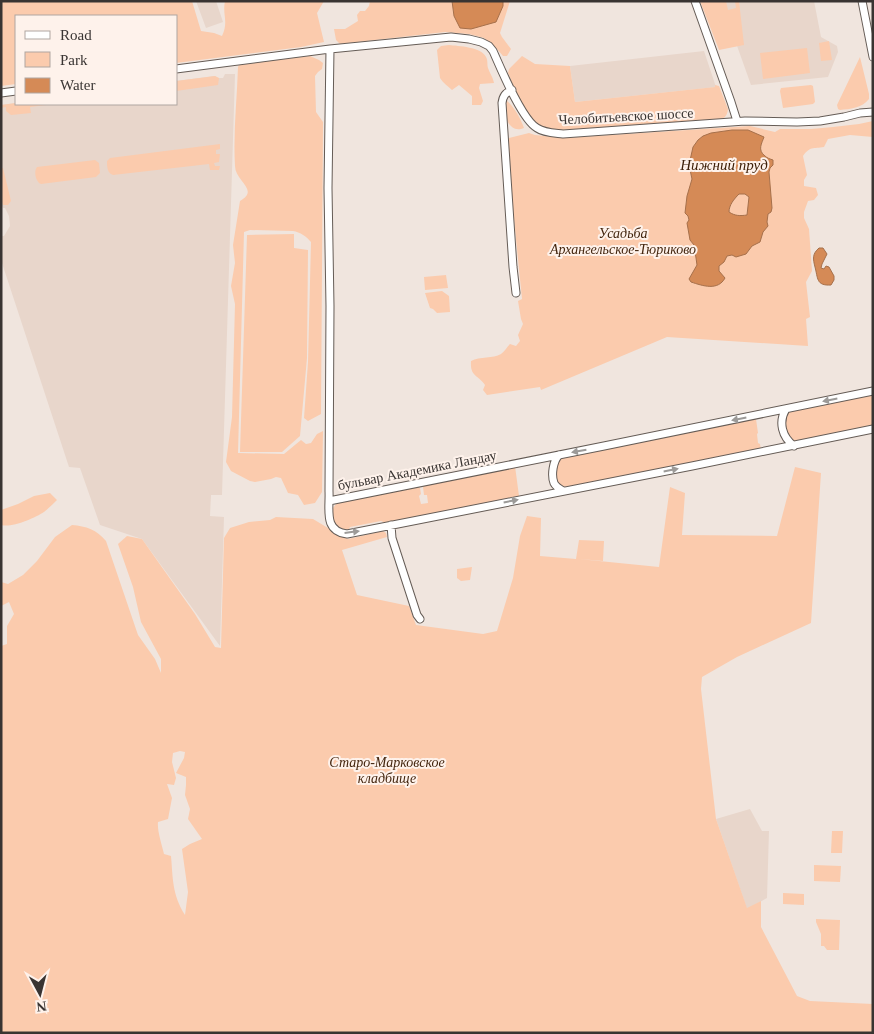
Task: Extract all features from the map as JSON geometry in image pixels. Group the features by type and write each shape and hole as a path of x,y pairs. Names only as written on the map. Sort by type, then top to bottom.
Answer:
{"street":[{"path":"695,1 737,121"},
{"path":"862,1 873,58"},
{"name":"Челобитьевское шоссе","path":"178,69 330,50 451,38 469,39 481,42 493,51 520,107 532,125 550,132 563,134 737,121 820,121 871,110"},
{"path":"329,501 330,306 328,179 330,50"},
{"path":"1,93 15,90"},
{"path":"512,90 506,92 502,98 502,103 516,293"},
{"name":"бульвар Академика Ландау","path":"873,391 329,501 330,521 332,528 338,532 348,534 873,429"},
{"path":"786,409 782,418 785,436 794,446"},
{"path":"559,455 554,463 553,478 556,486 563,491"},
{"path":"391,525 392,538 417,615 420,619"}],"shaded area":[{"path":"196,1 216,1 223,22 206,28"},
{"path":"721,1 814,1 821,37 837,46 838,52 828,77 751,85"},
{"path":"704,51 716,87 575,102 570,66"},
{"path":"225,74 235,74 222,495 211,495 210,516 224,517 220,646 142,539 100,525 80,468 69,467 1,260 1,236 4,236 10,226 9,216 1,204 1,105 15,103 15,105 178,105 178,81 215,76 223,78"},
{"path":"750,809 762,831 769,831 767,898 747,909 716,819"}],"green space":[{"path":"1,1 192,1 201,31 222,36 225,26 225,1 324,1 317,13 324,42 301,47 178,63 178,15 15,15 15,84 1,86"},
{"path":"370,1 452,1 454,16 503,6 503,1 510,1 500,33 511,49 507,56 503,56 484,38 469,34 445,32 340,44 336,40 334,29 345,29 358,21 357,15 360,11 365,11"},
{"path":"700,1 726,1 728,10 736,8 735,1 739,1 744,45 719,50"},
{"path":"829,41 832,60 821,61 819,43"},
{"path":"449,45 475,49 486,57 494,83 480,84 479,88 483,101 481,105 472,105 472,96 459,85 452,90 440,78 437,50 441,46"},
{"path":"807,48 810,73 763,79 760,53"},
{"path":"310,56 323,63 322,69 315,76 316,112 323,122 321,414 308,421 304,418 308,362 311,242 303,235 293,231 250,230 244,232 238,453 284,454 301,440 306,444 311,443 317,434 323,431 322,492 315,503 304,505 298,495 288,493 281,478 250,481 231,471 226,462 232,417 235,304 231,286 235,263 233,245 240,201 248,193 235,166 238,67 239,65"},
{"path":"522,56 535,64 570,66 575,102 715,87 715,85 719,86 728,112 725,117 716,120 562,130 544,128 534,123 526,114 508,73 509,69"},
{"path":"860,57 869,99 859,106 840,110 837,105"},
{"path":"215,76 219,78 218,85 178,91 178,81"},
{"path":"813,86 815,102 813,104 783,108 781,88"},
{"path":"506,100 517,113 524,128 518,129 510,125 505,110"},
{"path":"15,103 15,105 46,105 30,107 31,113 11,115 6,111 6,107 1,108 1,105"},
{"name":"Усадьба Архангельское-Тюриково","path":"873,121 873,137 850,135 828,139 824,147 810,149 803,156 807,175 804,180 804,186 816,188 818,195 814,200 808,201 804,212 804,218 809,229 812,271 806,282 810,317 806,319 808,346 667,337 541,390 540,387 487,395 483,390 485,385 473,373 471,361 478,358 498,356 510,344 516,346 520,341 518,335 523,324 518,301 522,299 507,149 509,138 529,133 564,138 750,126 775,132 780,129 811,129"},
{"path":"220,144 220,149 216,150 216,154 220,154 219,162 214,163 215,166 220,166 219,170 210,170 209,164 113,175 108,169 107,161 110,158"},
{"path":"95,160 99,163 100,173 96,177 41,184 36,177 35,171 37,167"},
{"path":"1,168 3,168 11,201 8,205 3,205 1,200"},
{"path":"294,234 294,248 308,250 307,358 300,436 282,452 240,452 247,235"},
{"path":"446,275 448,288 425,290 424,277"},
{"path":"442,291 449,296 450,312 437,313 430,308 425,293"},
{"path":"873,395 873,425 797,442 788,436 785,417 790,411"},
{"path":"756,419 758,443 761,450 566,487 557,478 557,464 562,457"},
{"path":"515,466 519,496 386,523 381,521 350,527 340,531 333,523 333,508 339,502 417,486 420,488 421,504 428,503 427,495 424,495 424,485"},
{"name":"Старо-Марковское кладбище","path":"795,467 821,473 811,623 737,657 702,677 701,689 716,819 747,908 761,901 761,927 797,996 810,1001 873,1004 873,1033 1,1033 1,646 7,644 7,626 14,614 9,602 1,606 1,582 8,584 23,575 37,561 55,537 72,525 91,529 106,541 138,635 155,659 161,673 161,659 141,622 133,587 118,544 127,536 142,539 195,614 215,647 221,648 224,538 230,528 249,522 270,520 276,517 313,519 337,535 343,535 348,539 383,531 387,537 342,550 357,595 409,606 416,625 483,634 497,631 513,578 520,536 527,516 541,518 540,556 576,559 579,540 604,541 603,561 579,559 659,567 670,487 685,493 682,535 777,536","holes":["185,752 176,773 186,777 185,795 190,809 188,819 202,839 182,849 188,892 185,915 175,893 171,856 164,854 158,826 158,822 168,819 172,798 167,784 174,785 176,778 172,762 173,753"]},
{"path":"50,493 57,500 44,512 17,524 1,525 1,510 34,496"},
{"path":"472,567 470,580 461,581 457,578 457,569"},
{"path":"832,831 843,831 842,853 831,853"},
{"path":"814,865 841,866 840,882 814,881"},
{"path":"783,893 804,894 804,905 783,904"},
{"path":"816,919 840,920 839,950 827,950 824,946 821,946 821,934"}],"water":[{"path":"452,1 503,1 503,6 496,22 471,29 460,28 454,16"},
{"name":"Нижний пруд","path":"748,130 764,137 761,151 766,157 773,160 773,165 769,172 772,208 768,214 768,226 763,232 760,242 752,246 746,254 736,257 732,255 727,256 719,266 719,271 725,278 718,285 714,286 700,285 691,282 689,279 697,265 694,245 690,240 687,223 689,220 685,213 692,179 689,165 693,147 703,136 711,133","holes":["739,194 745,194 749,197 747,215 729,212 735,198"]},
{"path":"819,248 823,248 827,254 821,268 829,267 834,276 831,285 820,283 817,278 814,257 815,252"}]}
